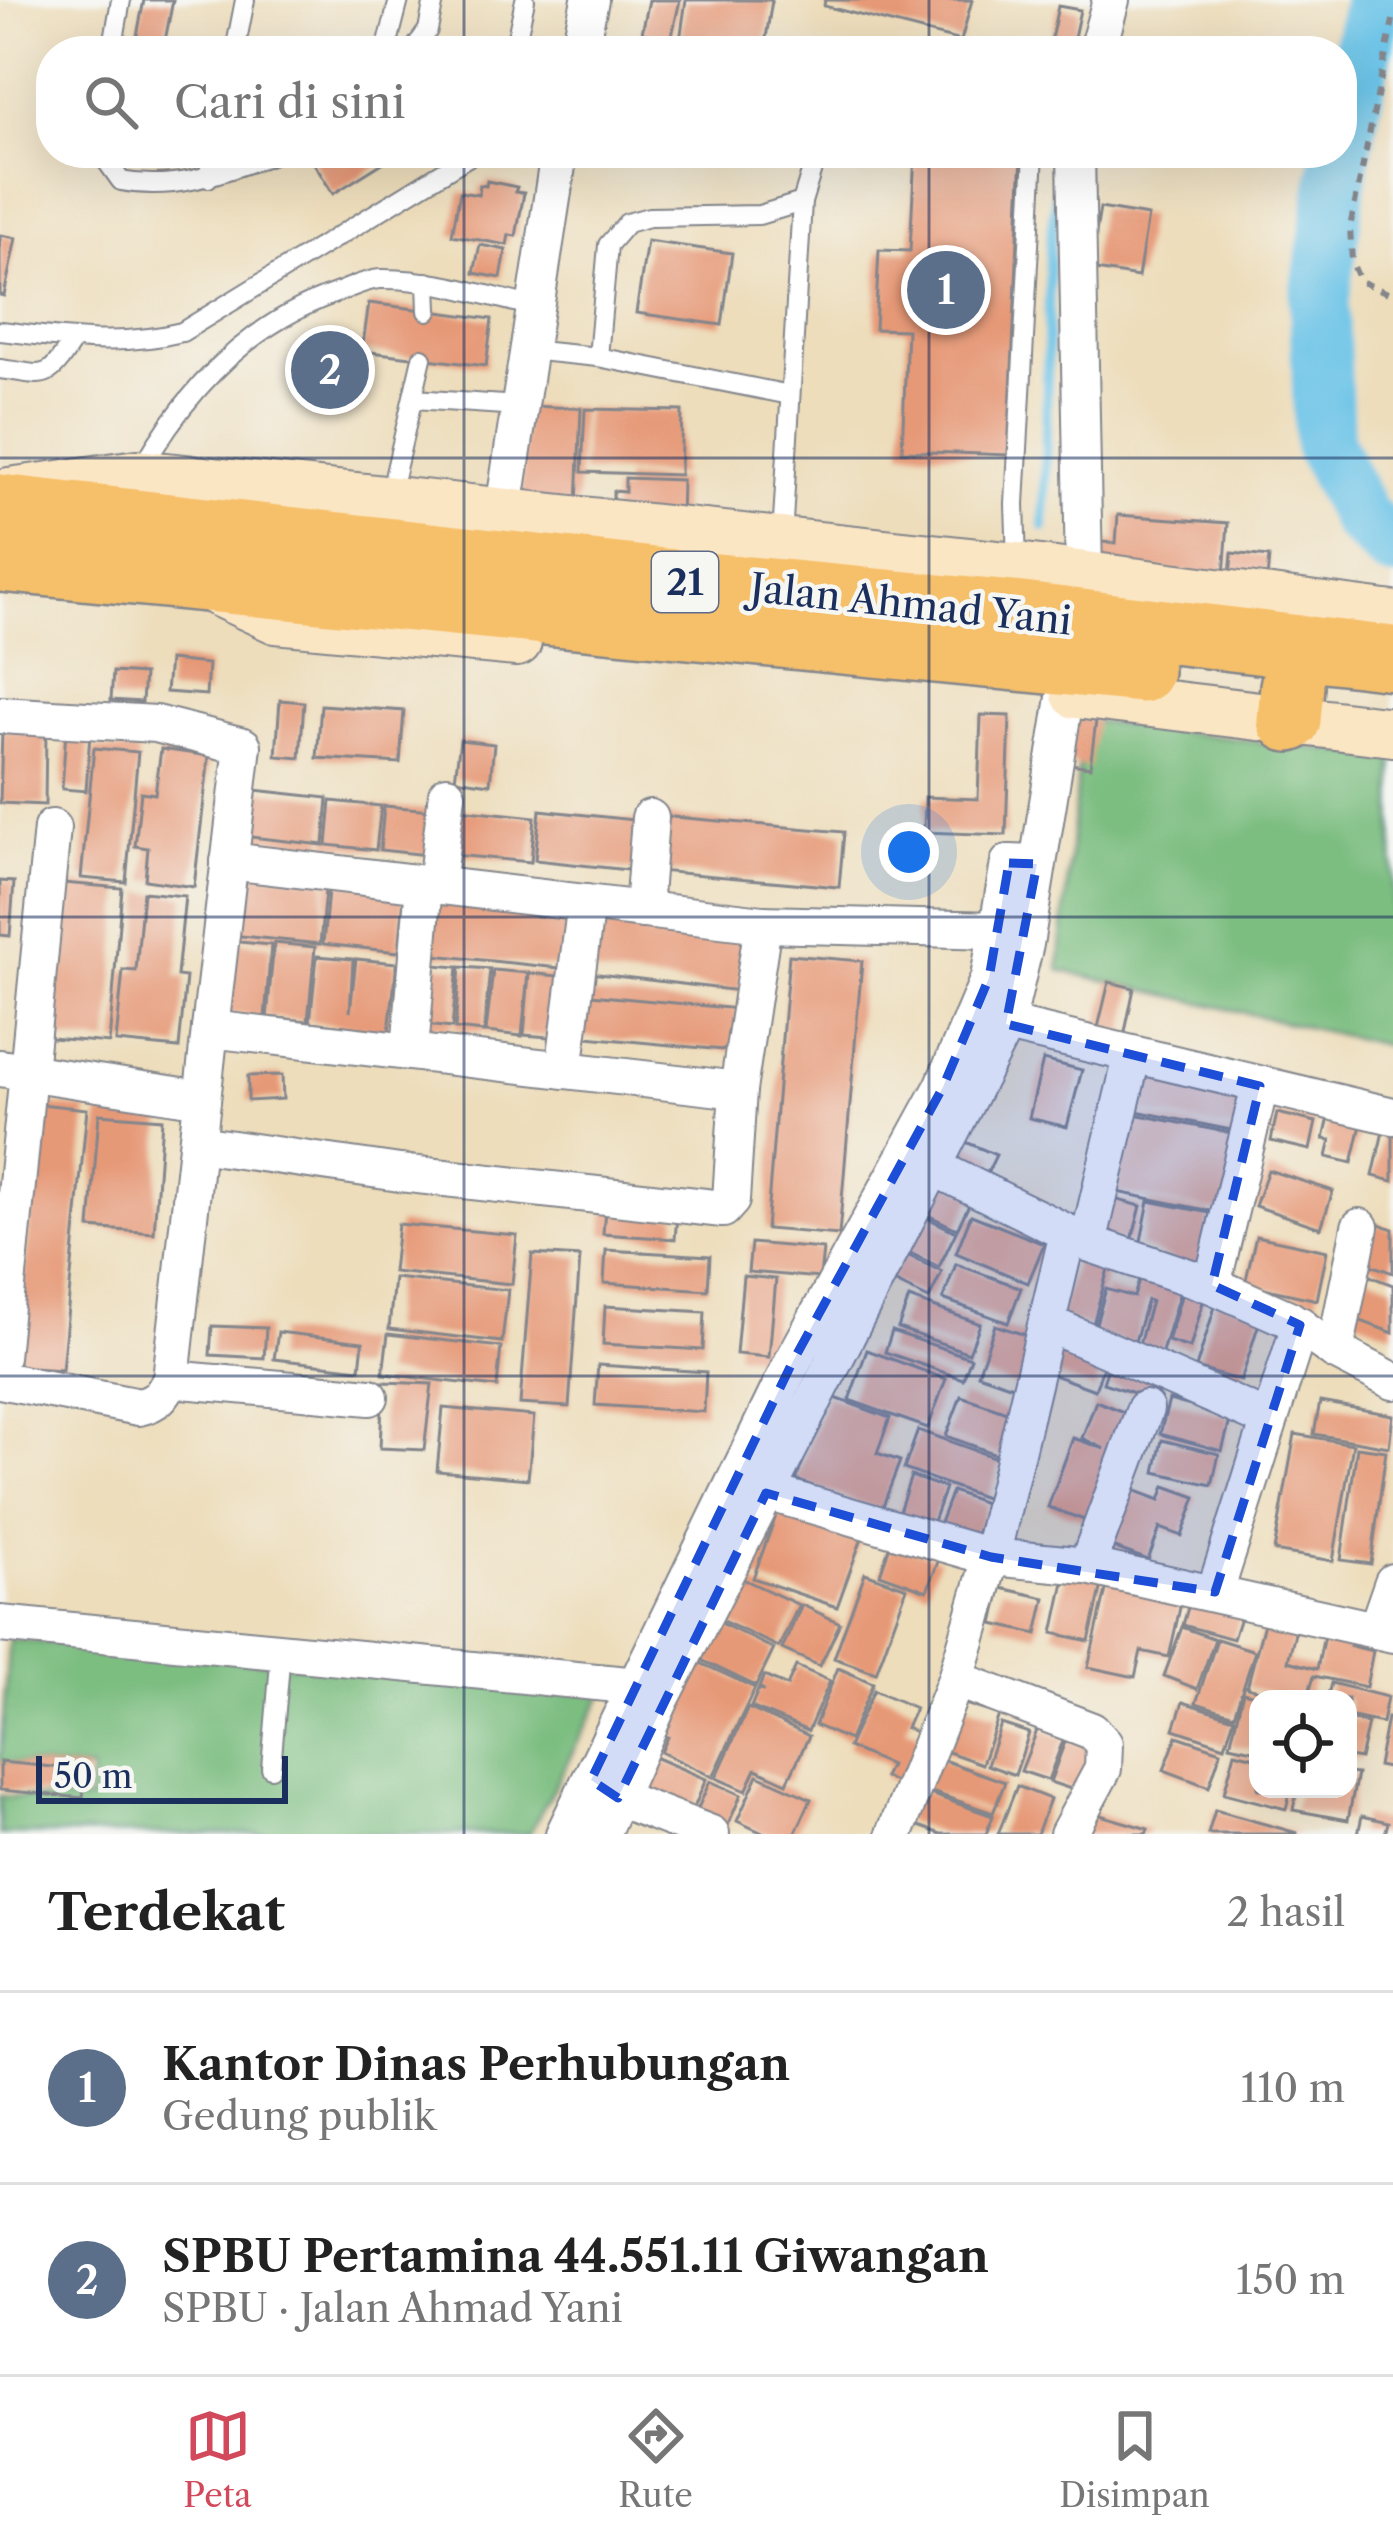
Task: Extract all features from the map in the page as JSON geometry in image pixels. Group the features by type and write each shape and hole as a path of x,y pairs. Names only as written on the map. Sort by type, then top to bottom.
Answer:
{"highway":[{"name":"Jalan Ahmad Yani","path":"11,496 651,602"},
{"name":"Jalan Ahmad Yani","path":"0,560 187,578 651,602 1014,613 1380,675"}],"street":[{"path":"582,36 590,0"},
{"path":"1101,36 1111,0"},
{"path":"502,515 557,168"},
{"path":"1056,168 1084,576"},
{"path":"11,496 138,474 1017,567 1084,576 1297,664"},
{"path":"187,578 276,619 1066,692 1297,664 1380,675"},
{"path":"564,1834 604,1789 750,1487 1006,1024 1025,944 1027,864 1066,692"},
{"path":"0,715 156,724 243,746 171,1379 154,1403 139,1407 0,1380"},
{"path":"410,1050 430,885 447,794"},
{"path":"643,910 650,818"},
{"path":"0,1357 14,1069 52,828"},
{"path":"230,861 764,924 996,930"},
{"path":"750,1487 792,1363 943,1087 989,978 1009,863 1027,864"},
{"path":"564,1070 586,903"},
{"path":"198,1144 400,1173 723,1209 731,1200 738,1090 764,924"},
{"path":"1006,1024 1393,1116"},
{"path":"210,1029 738,1090"},
{"path":"895,1834 956,1678 1049,1324 1132,1057"},
{"path":"14,1069 202,1100"},
{"path":"1212,1285 1260,1086"},
{"path":"931,1166 1078,1238 1212,1285 1300,1324 1335,1351 1393,1381"},
{"path":"1335,1351 1360,1227"},
{"path":"1049,1324 1269,1420"},
{"path":"1215,1592 1300,1324"},
{"path":"171,1379 370,1397"},
{"path":"1087,1566 1145,1408"},
{"path":"750,1487 991,1557 1087,1566 1385,1631 1393,1582"},
{"path":"0,1624 649,1692"},
{"path":"956,1678 1092,1731 1103,1744 1103,1769 1069,1834"},
{"path":"601,1834 604,1789"},
{"path":"604,1789 711,1834"}],"lane":[{"path":"115,36 121,0"},
{"path":"238,36 245,0"},
{"path":"390,36 399,0"},
{"path":"424,36 434,0"},
{"path":"517,36 525,0"},
{"path":"112,168 121,181 153,188 235,168"},
{"path":"208,178 210,168"},
{"path":"0,331 72,342 154,339 198,326 449,168"},
{"path":"781,545 802,202 813,168"},
{"path":"1017,567 1015,503 1054,168"},
{"path":"598,357 608,245 627,223 649,217 759,215 802,202"},
{"path":"138,474 170,418 213,371 266,326 316,300 374,279 427,282 535,307"},
{"path":"427,282 428,311"},
{"path":"0,369 45,374 54,370 72,342"},
{"path":"528,350 598,357 790,395"},
{"path":"388,503 422,358"},
{"path":"414,399 519,406"},
{"path":"271,1768 281,1651"}],"path":[{"path":"1393,20 1350,227 1352,262 1360,280 1393,295"}],"highlighted area":[{"path":"1009,863 1037,864 1006,1024 1260,1086 1212,1285 1300,1325 1215,1592 991,1557 766,1493 618,1798 591,1780 792,1363 943,1087 989,978"}],"green space":[{"path":"1083,720 1393,758 1393,1047 1059,970"},
{"path":"9,1639 604,1693 529,1834 0,1834 0,1796 88,1801 91,1770 0,1762"}],"building":[{"path":"144,0 173,0 166,36 137,36"},
{"path":"649,0 680,0 672,36 642,33"},
{"path":"686,0 772,0 766,36 681,36"},
{"path":"825,0 972,0 962,36 941,36 824,6"},
{"path":"1058,6 1080,10 1074,36 1052,36"},
{"path":"317,168 374,168 333,194"},
{"path":"914,168 1021,168 1008,455 902,451 907,330 875,329 879,250 910,251"},
{"path":"487,181 524,193 516,236 509,235 507,245 452,235 460,192 479,195 480,185 486,186"},
{"path":"1100,208 1148,216 1138,277 1090,269"},
{"path":"0,235 16,238 4,296 0,295"},
{"path":"647,241 732,253 722,325 636,313"},
{"path":"480,245 506,250 501,278 474,273"},
{"path":"369,303 492,319 486,366 362,351"},
{"path":"308,350 337,350 338,371 308,371"},
{"path":"525,406 581,408 577,505 521,503"},
{"path":"585,409 682,411 680,475 582,472"},
{"path":"625,478 682,480 681,520 613,514 613,491 625,492"},
{"path":"1118,515 1228,523 1224,576 1099,566 1101,542 1116,543"},
{"path":"1232,553 1269,557 1266,591 1229,587"},
{"path":"169,660 208,664 206,695 166,692"},
{"path":"113,672 144,674 142,702 111,700"},
{"path":"280,700 304,702 300,758 276,756"},
{"path":"321,705 404,711 400,763 317,758"},
{"path":"981,715 1010,716 1006,835 924,832 925,797 978,799"},
{"path":"1070,717 1096,721 1090,767 1064,763"},
{"path":"2,730 46,731 45,805 0,803"},
{"path":"66,730 90,733 86,791 62,789"},
{"path":"460,740 494,744 490,784 455,779"},
{"path":"94,748 138,752 126,882 81,878"},
{"path":"161,749 209,756 194,887 145,880 148,848 135,846 141,792 155,794"},
{"path":"255,790 328,798 324,845 250,837"},
{"path":"331,801 381,806 376,850 327,845"},
{"path":"384,806 433,810 428,855 380,850"},
{"path":"458,809 535,817 531,862 453,855"},
{"path":"540,810 643,821 637,871 535,860"},
{"path":"662,816 844,832 839,887 657,871"},
{"path":"237,871 326,880 320,944 231,935"},
{"path":"329,880 405,888 399,952 323,944"},
{"path":"0,881 14,882 10,936 0,935"},
{"path":"63,883 122,888 109,1043 50,1038"},
{"path":"143,892 185,896 177,976 186,977 179,1048 116,1042 123,970 136,971"},
{"path":"431,897 575,912 569,969 424,954"},
{"path":"597,917 747,935 740,991 590,973"},
{"path":"229,941 271,945 265,1017 222,1013"},
{"path":"274,943 315,947 308,1021 267,1017"},
{"path":"789,955 862,961 839,1235 766,1229"},
{"path":"317,956 353,959 350,1012 356,959 397,963 389,1031 310,1022"},
{"path":"423,964 458,967 452,1028 417,1024"},
{"path":"460,967 490,969 484,1032 455,1029"},
{"path":"493,970 528,973 522,1036 486,1032"},
{"path":"529,973 568,977 562,1038 524,1035"},
{"path":"1109,982 1134,988 1123,1042 1096,1036"},
{"path":"580,994 739,1009 734,1051 576,1036"},
{"path":"1043,1060 1082,1070 1067,1127 1029,1118"},
{"path":"1134,1071 1249,1094 1241,1132 1126,1109"},
{"path":"282,1075 283,1099 248,1101 248,1076"},
{"path":"40,1104 87,1109 62,1370 16,1367"},
{"path":"1124,1112 1241,1135 1225,1214 1117,1192"},
{"path":"1277,1113 1316,1122 1310,1150 1271,1141"},
{"path":"99,1114 162,1119 154,1233 90,1228"},
{"path":"1329,1117 1361,1125 1352,1163 1327,1157 1331,1140 1324,1139"},
{"path":"1384,1127 1393,1129 1393,1181 1373,1176"},
{"path":"959,1139 996,1155 982,1184 947,1168"},
{"path":"1268,1170 1333,1191 1321,1228 1255,1206"},
{"path":"930,1173 974,1195 957,1229 913,1208"},
{"path":"1106,1197 1141,1206 1131,1244 1096,1236"},
{"path":"1149,1201 1210,1213 1198,1271 1140,1246"},
{"path":"605,1210 677,1215 675,1239 603,1234"},
{"path":"911,1210 956,1232 939,1267 894,1245"},
{"path":"971,1215 1044,1244 1028,1283 956,1253"},
{"path":"1377,1223 1393,1229 1393,1273 1362,1262"},
{"path":"398,1224 517,1235 512,1284 393,1272"},
{"path":"1256,1236 1327,1251 1317,1300 1245,1284"},
{"path":"751,1243 823,1249 820,1278 748,1272"},
{"path":"606,1250 710,1256 708,1290 604,1283"},
{"path":"1078,1250 1111,1258 1092,1328 1059,1318"},
{"path":"903,1253 942,1272 929,1299 890,1280"},
{"path":"532,1254 580,1257 569,1407 520,1404"},
{"path":"956,1264 1021,1288 1008,1323 943,1299"},
{"path":"1143,1266 1184,1278 1160,1359 1137,1352 1151,1301 1147,1300 1134,1345 1093,1334 1106,1289 1134,1297"},
{"path":"1367,1275 1393,1285 1393,1333 1350,1317"},
{"path":"743,1276 776,1279 769,1357 736,1354"},
{"path":"394,1278 508,1290 502,1342 389,1329"},
{"path":"1183,1289 1205,1295 1190,1348 1168,1341"},
{"path":"909,1298 980,1324 969,1353 898,1328"},
{"path":"1217,1300 1262,1313 1241,1381 1196,1368"},
{"path":"605,1306 705,1312 703,1350 603,1344"},
{"path":"995,1325 1040,1340 1024,1390 978,1374"},
{"path":"212,1326 266,1328 264,1358 210,1355"},
{"path":"892,1331 971,1358 963,1379 885,1352"},
{"path":"278,1332 363,1342 360,1369 274,1359"},
{"path":"388,1334 501,1347 497,1387 383,1374"},
{"path":"1062,1337 1108,1354 1095,1390 1048,1373"},
{"path":"867,1350 946,1379 928,1428 849,1400"},
{"path":"1111,1358 1164,1374 1156,1400 1103,1383"},
{"path":"598,1365 706,1372 704,1412 595,1405"},
{"path":"383,1382 432,1384 424,1450 380,1448"},
{"path":"827,1395 890,1418 877,1453 900,1461 881,1511 796,1480"},
{"path":"961,1396 1018,1416 1004,1457 946,1436"},
{"path":"1169,1400 1231,1417 1222,1451 1160,1434"},
{"path":"1096,1401 1129,1414 1090,1522 1048,1507 1073,1438 1105,1449 1082,1438"},
{"path":"1320,1402 1393,1415 1389,1447 1314,1434"},
{"path":"443,1408 534,1416 528,1479 437,1471"},
{"path":"918,1430 1002,1460 988,1499 904,1469"},
{"path":"1295,1434 1353,1444 1333,1561 1274,1551"},
{"path":"1162,1440 1219,1454 1212,1485 1155,1472"},
{"path":"1357,1447 1386,1451 1371,1564 1341,1560"},
{"path":"911,1476 945,1488 928,1535 895,1523"},
{"path":"1165,1486 1196,1497 1182,1536 1160,1528 1148,1560 1107,1545 1128,1488 1160,1500"},
{"path":"952,1491 987,1504 971,1549 935,1536"},
{"path":"780,1505 863,1535 837,1607 753,1578"},
{"path":"891,1542 939,1559 927,1591 880,1574"},
{"path":"1067,1568 1104,1576 1089,1641 1053,1633"},
{"path":"730,1573 799,1605 779,1647 710,1615"},
{"path":"865,1573 907,1588 876,1673 834,1658"},
{"path":"1109,1577 1183,1594 1169,1657 1141,1651 1135,1677 1088,1667"},
{"path":"1001,1588 1045,1598 1037,1634 993,1624"},
{"path":"1192,1593 1243,1608 1233,1639 1183,1625"},
{"path":"802,1605 840,1623 820,1666 782,1649"},
{"path":"1267,1612 1298,1621 1288,1661 1317,1669 1325,1631 1353,1637 1350,1646 1373,1651 1366,1687 1314,1676 1310,1690 1247,1687"},
{"path":"708,1617 774,1649 756,1686 689,1654"},
{"path":"1182,1627 1215,1639 1197,1689 1164,1676"},
{"path":"1217,1639 1255,1651 1234,1715 1196,1703"},
{"path":"687,1657 755,1688 713,1777 661,1752 668,1737 653,1730"},
{"path":"796,1666 830,1681 808,1731 751,1707 758,1690 764,1691 759,1688 764,1676 787,1686"},
{"path":"838,1668 873,1683 849,1740 815,1725"},
{"path":"1331,1683 1387,1697 1382,1723 1357,1718 1357,1690 1329,1690"},
{"path":"874,1690 915,1708 906,1728 922,1735 900,1784 884,1777 890,1765 848,1747"},
{"path":"1243,1692 1249,1694 1249,1749 1230,1745"},
{"path":"950,1699 999,1715 982,1764 934,1747"},
{"path":"1183,1702 1234,1718 1225,1746 1174,1729"},
{"path":"748,1708 809,1736 787,1783 756,1769 746,1791 716,1778"},
{"path":"1387,1718 1393,1719 1393,1769 1378,1766"},
{"path":"1357,1721 1368,1723 1357,1758"},
{"path":"1001,1724 1029,1733 1015,1775 987,1765"},
{"path":"1038,1728 1064,1738 1048,1780 1021,1771"},
{"path":"1177,1736 1221,1751 1209,1787 1164,1770"},
{"path":"1066,1739 1102,1752 1086,1794 1050,1782"},
{"path":"1235,1752 1249,1756 1249,1798 1289,1798 1286,1809 1224,1793"},
{"path":"929,1755 1005,1782 993,1813 917,1787"},
{"path":"654,1757 706,1779 691,1815 639,1793"},
{"path":"0,1762 86,1770 83,1798 0,1790"},
{"path":"758,1775 811,1799 795,1834 765,1834 737,1821"},
{"path":"710,1781 741,1795 724,1834 692,1822"},
{"path":"1017,1786 1050,1799 1037,1834 998,1834"},
{"path":"916,1789 993,1816 986,1834 941,1834 905,1821"},
{"path":"1295,1798 1352,1798 1348,1820 1293,1810"},
{"path":"1083,1810 1148,1829 1146,1834 1076,1834"},
{"path":"1215,1810 1297,1833 1297,1834 1208,1834"},
{"path":"1362,1816 1388,1822 1385,1834 1358,1834"}],"waterway":[{"path":"1357,76 1373,0"},
{"path":"1044,527 1050,244 1060,168"},
{"path":"1339,168 1319,304 1324,444 1360,518 1393,548"}],"place":[{"name":"Kantor Dinas Perhubungan","path":"946,290"},
{"name":"SPBU Pertamina 44.551.11 Giwangan","path":"330,370"}]}
